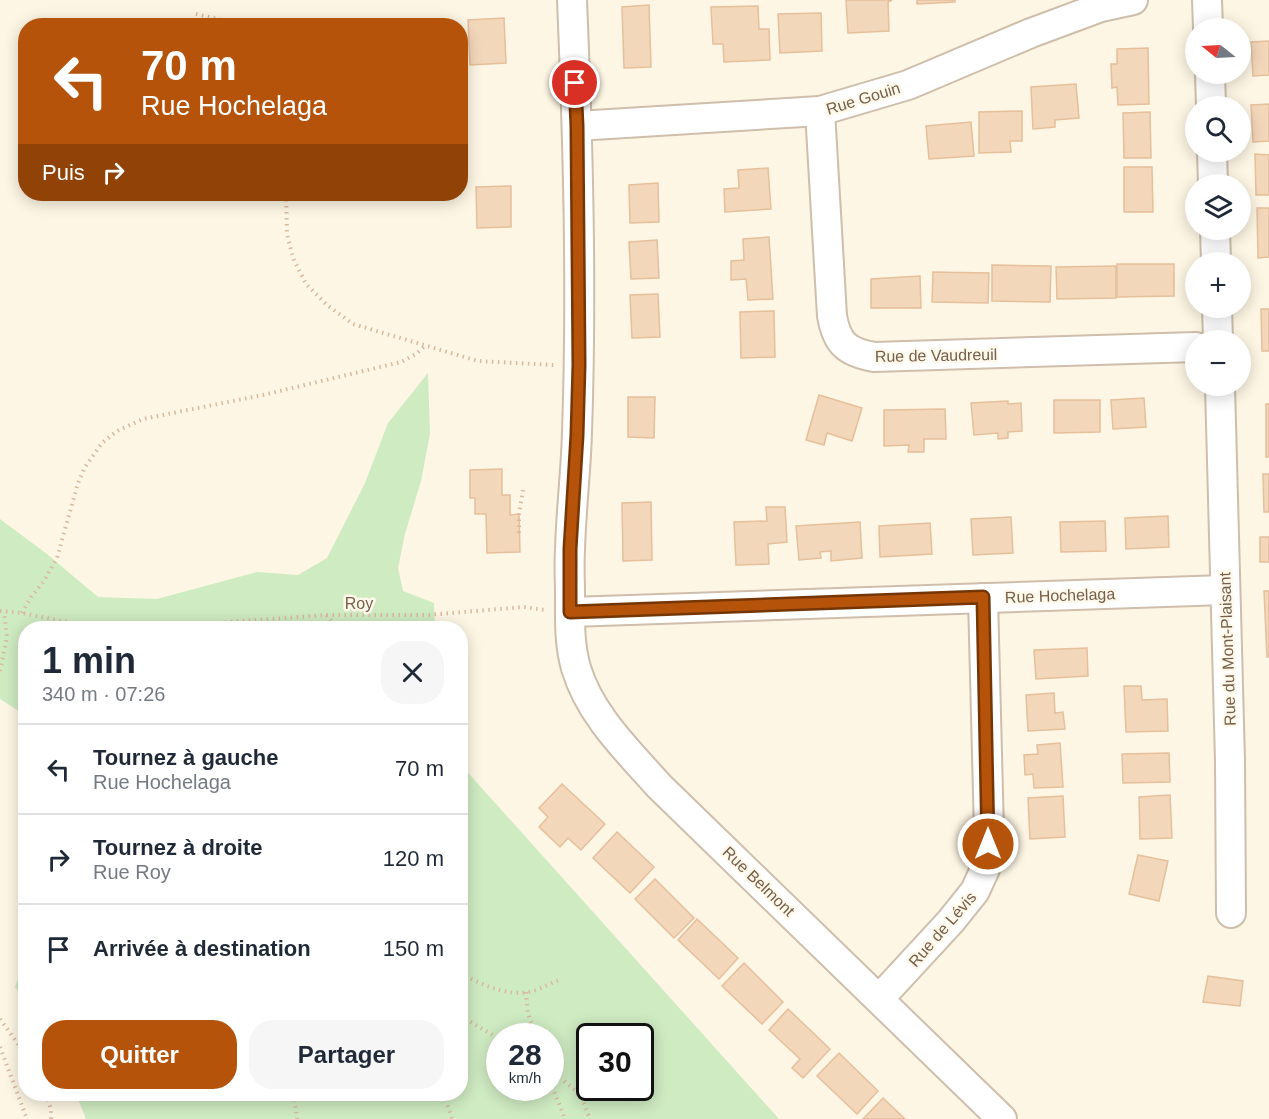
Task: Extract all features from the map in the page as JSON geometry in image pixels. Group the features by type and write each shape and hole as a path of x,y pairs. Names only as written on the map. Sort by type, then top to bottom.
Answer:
{"street":[{"name":"Rue Belmont","path":"572,0 577,126 579,365 570,549 570,612 572,648 580,679 599,716 659,786 1002,1119"},
{"name":"Rue Gouin","path":"577,126 820,111 908,84 1101,7 1133,0"},
{"path":"1207,0 1208,18"},
{"name":"Rue de Vaudreuil","path":"820,111 832,316 839,340 849,349 860,355 874,357 1185,347"},
{"name":"Rue du Mont-Plaisant","path":"1220,396 1232,913"},
{"name":"Rue Hochelaga","path":"570,612 1226,590"},
{"name":"Rue de Lévis","path":"879,999 967,903 985,869 989,832 983,597"}],"path":[{"path":"196,14 213,18"},
{"path":"286,201 287,234 292,258 306,284 327,305 353,324 478,361 579,365"},
{"path":"22,613 57,558 78,483 85,467 102,443 117,431 143,419 262,395 401,362 416,354 426,345"},
{"path":"519,533 523,490"},
{"name":"Roy","path":"243,621 325,615 427,615 524,607 536,607 557,613 570,612"},
{"path":"0,670 7,637 2,612 22,613 63,621"},
{"path":"325,615 331,621"},
{"path":"468,977 495,989 516,994 534,991 559,980"},
{"path":"526,992 531,1023"},
{"path":"0,1019 18,1044"},
{"path":"468,1021 486,1032"},
{"path":"0,1047 18,1095"},
{"path":"564,1081 580,1094 590,1119"},
{"path":"20,1101 27,1119"},
{"path":"48,1101 51,1119"},
{"path":"295,1101 297,1119"},
{"path":"446,1101 452,1119"},
{"path":"558,1101 565,1119"}],"green space":[{"path":"428,373 430,434 421,481 405,534 398,568 403,591 434,603 435,621 18,621 18,711 0,699 0,519 47,554 98,597 157,599 257,572 298,575 327,558 365,483 388,423"},
{"path":"468,773 779,1119 86,1119 79,1101 468,1101"}],"building":[{"path":"846,0 892,0 888,2 889,31 848,33"},
{"path":"917,0 955,0 955,2 917,4"},
{"path":"649,5 651,67 624,68 622,7"},
{"path":"758,6 759,29 769,29 770,60 724,62 723,44 713,44 711,7"},
{"path":"821,13 822,51 780,53 778,14"},
{"path":"504,18 506,63 470,65 468,20"},
{"path":"1269,41 1269,75 1253,76 1251,42"},
{"path":"1148,48 1149,104 1118,105 1117,87 1112,88 1111,64 1117,64 1117,49"},
{"path":"1076,84 1079,118 1055,120 1055,127 1033,129 1031,87"},
{"path":"1269,104 1269,141 1253,142 1251,105"},
{"path":"1022,111 1022,141 1010,141 1011,152 979,153 979,112"},
{"path":"1150,112 1151,158 1124,158 1123,113"},
{"path":"971,122 974,156 929,159 926,126"},
{"path":"1255,154 1269,155 1269,195 1256,195"},
{"path":"1124,167 1152,167 1153,212 1124,212"},
{"path":"768,168 771,209 725,212 724,189 739,188 738,170"},
{"path":"658,183 659,222 630,223 629,185"},
{"path":"511,186 511,227 477,228 476,187"},
{"path":"1257,208 1269,208 1269,257 1258,258"},
{"path":"769,237 773,299 748,300 746,279 731,280 731,261 744,260 743,239"},
{"path":"657,240 659,278 631,279 629,242"},
{"path":"1117,264 1174,264 1174,296 1117,297"},
{"path":"992,265 1051,266 1050,302 992,301"},
{"path":"1116,266 1116,298 1057,299 1056,267"},
{"path":"933,272 989,273 988,303 932,302"},
{"path":"920,276 921,308 871,308 871,279"},
{"path":"658,294 660,337 632,338 630,295"},
{"path":"1261,309 1269,309 1269,351 1262,351"},
{"path":"774,311 775,357 741,358 740,312"},
{"path":"819,395 862,408 852,441 827,433 824,445 806,440"},
{"path":"628,397 655,397 654,438 628,437"},
{"path":"1144,398 1146,427 1113,429 1111,400"},
{"path":"1054,400 1100,400 1100,432 1054,433"},
{"path":"1008,401 1008,404 1021,403 1022,431 1008,432 1008,438 998,439 998,433 974,435 971,403"},
{"path":"1266,404 1269,404 1269,457 1266,457"},
{"path":"945,409 946,439 924,439 924,452 908,452 909,445 884,446 884,410"},
{"path":"502,469 502,495 510,495 510,515 519,514 520,552 487,553 486,514 475,514 475,498 470,498 470,470"},
{"path":"1263,474 1269,474 1269,512 1264,512"},
{"path":"651,502 652,560 623,561 622,503"},
{"path":"766,507 785,507 787,542 768,544 769,564 736,565 734,522 767,521"},
{"path":"1168,516 1169,547 1126,549 1125,518"},
{"path":"1011,517 1013,553 973,555 971,519"},
{"path":"1105,521 1106,551 1061,552 1060,522"},
{"path":"860,522 862,558 831,561 831,551 820,552 821,558 799,560 796,526"},
{"path":"930,523 932,554 880,557 879,526"},
{"path":"1260,537 1269,537 1269,562 1260,562"},
{"path":"1264,591 1269,591 1269,657 1267,657"},
{"path":"1087,648 1088,676 1036,679 1034,650"},
{"path":"1124,686 1141,686 1142,700 1167,699 1168,731 1126,732"},
{"path":"1054,693 1055,713 1063,712 1065,729 1028,731 1026,695"},
{"path":"1060,743 1063,787 1034,788 1033,774 1025,775 1024,755 1038,754 1037,745"},
{"path":"1169,753 1170,782 1123,783 1122,754"},
{"path":"562,784 605,824 581,850 568,838 560,847 539,827 548,817 539,808"},
{"path":"1170,795 1172,838 1140,839 1139,797"},
{"path":"1063,796 1065,837 1030,839 1028,798"},
{"path":"617,832 654,867 630,893 593,858"},
{"path":"1138,855 1168,861 1159,901 1129,894"},
{"path":"655,879 694,918 674,938 635,899"},
{"path":"697,919 738,958 719,979 678,940"},
{"path":"744,963 783,1002 762,1024 722,986"},
{"path":"1208,976 1243,981 1240,1006 1203,1002"},
{"path":"788,1009 830,1049 803,1078 792,1068 800,1059 769,1030"},
{"path":"839,1053 878,1091 857,1114 817,1076"},
{"path":"883,1098 905,1119 863,1119"}],"route":[{"path":"575,83 579,365 570,549 570,612 983,597 988,844"}]}
